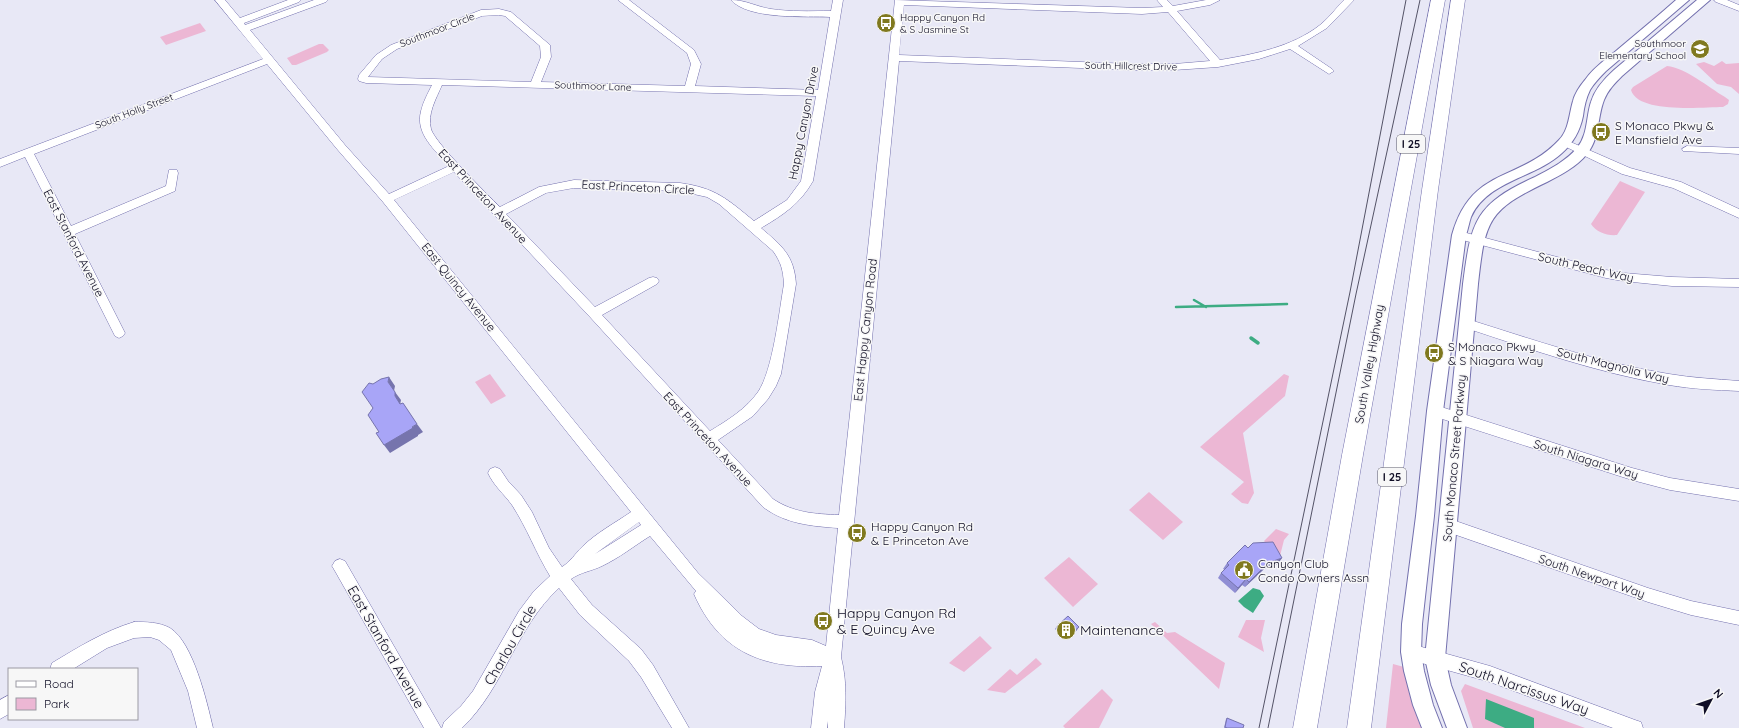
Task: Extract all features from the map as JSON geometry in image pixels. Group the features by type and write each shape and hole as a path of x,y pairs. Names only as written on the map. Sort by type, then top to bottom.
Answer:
{"highway":[{"name":"South Valley Highway","path":"1305,728 1321,629 1383,288 1400,207 1438,0"},
{"name":"I 25","path":"1359,728 1428,204 1458,0"}],"main road":[{"name":"South Monaco Street Parkway","path":"1432,728 1417,686 1411,652 1413,606 1459,235 1467,211 1482,195 1497,184 1548,158 1566,143 1574,129 1581,96 1589,82 1604,67 1683,0"},
{"name":"South Monaco Street Parkway","path":"1457,728 1440,685 1435,658 1467,324 1480,228 1485,218 1500,201 1516,191 1563,167 1582,151 1591,135 1597,102 1606,85 1618,73 1704,0"}],"street":[{"name":"East Quincy Avenue","path":"220,0 341,147 387,199 652,526 693,578 717,617 736,638 752,650 767,655 784,658 809,659 833,657"},
{"path":"240,26 296,0"},
{"path":"240,26 323,0"},
{"path":"623,0 690,52 696,64 689,89"},
{"path":"736,0 749,7 766,12 836,14"},
{"name":"Happy Canyon Drive","path":"753,227 786,208 798,196 807,181 838,0"},
{"path":"1162,0 1218,64"},
{"path":"898,1 1060,9 1170,10 1216,0"},
{"name":"South Hillcrest Drive","path":"893,58 1158,67 1218,64 1271,53 1308,37 1330,22 1349,0"},
{"path":"1719,0 1739,8"},
{"name":"East Happy Canyon Road","path":"836,728 838,690 837,674 833,657 845,522 898,1"},
{"name":"Southmoor Circle","path":"363,79 379,57 394,47 476,14 499,12 512,16 545,45 546,57 535,84"},
{"path":"1290,45 1329,71"},
{"name":"South Holly Street","path":"0,163 268,60"},
{"name":"Southmoor Lane","path":"363,79 823,93"},
{"name":"East Princeton Avenue","path":"438,82 426,110 426,130 432,140 498,213 594,314 708,440 774,508 786,515 800,519 845,522"},
{"path":"1566,143 1631,173 1686,189 1739,214"},
{"path":"1687,149 1739,151"},
{"name":"East Stanford Avenue","path":"28,152 120,333"},
{"path":"387,199 456,167"},
{"path":"69,232 171,188 173,173"},
{"name":"East Princeton Circle","path":"498,213 543,190 574,184 680,187 704,191 717,198 729,206 780,252 790,274 790,284 774,374 770,386 762,398 748,413 708,440"},
{"name":"South Peach Way","path":"1459,235 1606,274 1629,278 1652,281 1739,282"},
{"path":"594,314 653,281"},
{"name":"South Magnolia Way","path":"1467,324 1598,364 1644,376 1687,383 1739,386"},
{"name":"South Niagara Way","path":"1436,411 1646,478 1682,486 1739,495"},
{"path":"495,473 503,485 516,499 527,517 544,553 560,577 586,610 635,655 647,671 681,728"},
{"name":"Charlou Circle","path":"450,728 467,712 479,697 524,616 534,603 560,577 575,567 587,552 641,513"},
{"name":"South Newport Way","path":"1448,525 1648,595 1691,608 1739,618"},
{"name":"Charlou Circle","path":"575,567 595,562 609,555 652,526"},
{"name":"East Stanford Avenue","path":"340,566 433,728"},
{"path":"60,668 111,638 135,629 163,632 177,645 196,691 205,728"},
{"name":"South Narcissus Way","path":"1411,652 1498,676 1635,728"},
{"name":"East Happy Canyon Road","path":"818,728 824,684 827,670 833,657"},
{"path":"0,711 8,703"}],"green space":[{"path":"200,23 206,31 166,45 160,37"},
{"path":"319,44 323,44 329,50 296,65 292,65 287,58"},
{"path":"1722,61 1726,64 1739,63 1739,94 1731,87 1717,84 1696,64 1704,62 1714,66"},
{"path":"1667,66 1682,70 1697,78 1729,100 1728,104 1723,107 1672,108 1646,103 1636,98 1631,90 1633,87"},
{"path":"1620,181 1645,192 1617,235 1606,234 1593,227 1591,224"},
{"path":"490,374 506,396 491,404 475,382"},
{"path":"1284,374 1289,376 1285,396 1243,433 1254,493 1248,504 1242,503 1231,494 1244,482 1200,447"},
{"path":"1149,492 1183,522 1163,540 1129,510"},
{"path":"1276,529 1289,534 1284,540 1278,564 1264,541"},
{"path":"1069,557 1098,584 1073,607 1044,578"},
{"path":"1246,620 1265,620 1261,638 1264,652 1238,637"},
{"path":"1155,622 1167,633 1175,632 1225,663 1219,689 1151,624"},
{"path":"980,636 992,648 964,672 949,663"},
{"path":"1036,658 1042,664 1005,693 987,690 1010,669 1017,675"},
{"path":"1393,664 1404,667 1410,697 1421,728 1386,728"},
{"path":"1465,684 1585,728 1473,728 1461,691"},
{"path":"1102,689 1113,700 1099,728 1065,728 1063,726"}],"shaded area":[{"path":"1253,588 1260,590 1264,596 1253,613 1238,601"},
{"path":"1486,699 1534,718 1534,728 1505,728 1485,719"}],"building":[{"path":"389,377 388,382 395,392 395,396 400,404 403,403 417,424 412,427 413,428 384,445 376,433 379,432 368,415 373,408 362,392 369,383 373,384 381,379"},
{"name":"Canyon Club Condo Owners Assn","path":"1273,542 1282,558 1268,563 1249,582 1246,579 1238,588 1221,573 1229,565 1227,563 1245,545 1248,548 1253,543"},
{"name":"Maintenance","path":"1068,616 1079,627 1067,637 1057,626"},
{"path":"1227,718 1244,725 1243,728 1225,727"}],"waterway":[{"path":"1194,300 1205,306"},
{"path":"1205,306 1287,304"},
{"path":"1176,307 1205,306"},
{"path":"1251,338 1258,343"}],"tram line":[{"path":"1259,728 1350,292 1406,0"},
{"path":"1268,728 1356,294 1420,0"}],"place":[{"name":"Happy Canyon Rd & S Jasmine St","path":"886,23"},
{"name":"Southmoor Elementary School","path":"1700,49"},
{"name":"S Monaco Pkwy & E Mansfield Ave","path":"1601,132"},
{"name":"S Monaco Pkwy & S Niagara Way","path":"1434,353"},
{"name":"Happy Canyon Rd & E Princeton Ave","path":"857,533"},
{"name":"Canyon Club Condo Owners Assn","path":"1244,570"},
{"name":"Happy Canyon Rd & E Quincy Ave","path":"823,621"},
{"name":"Maintenance","path":"1066,630"}]}
